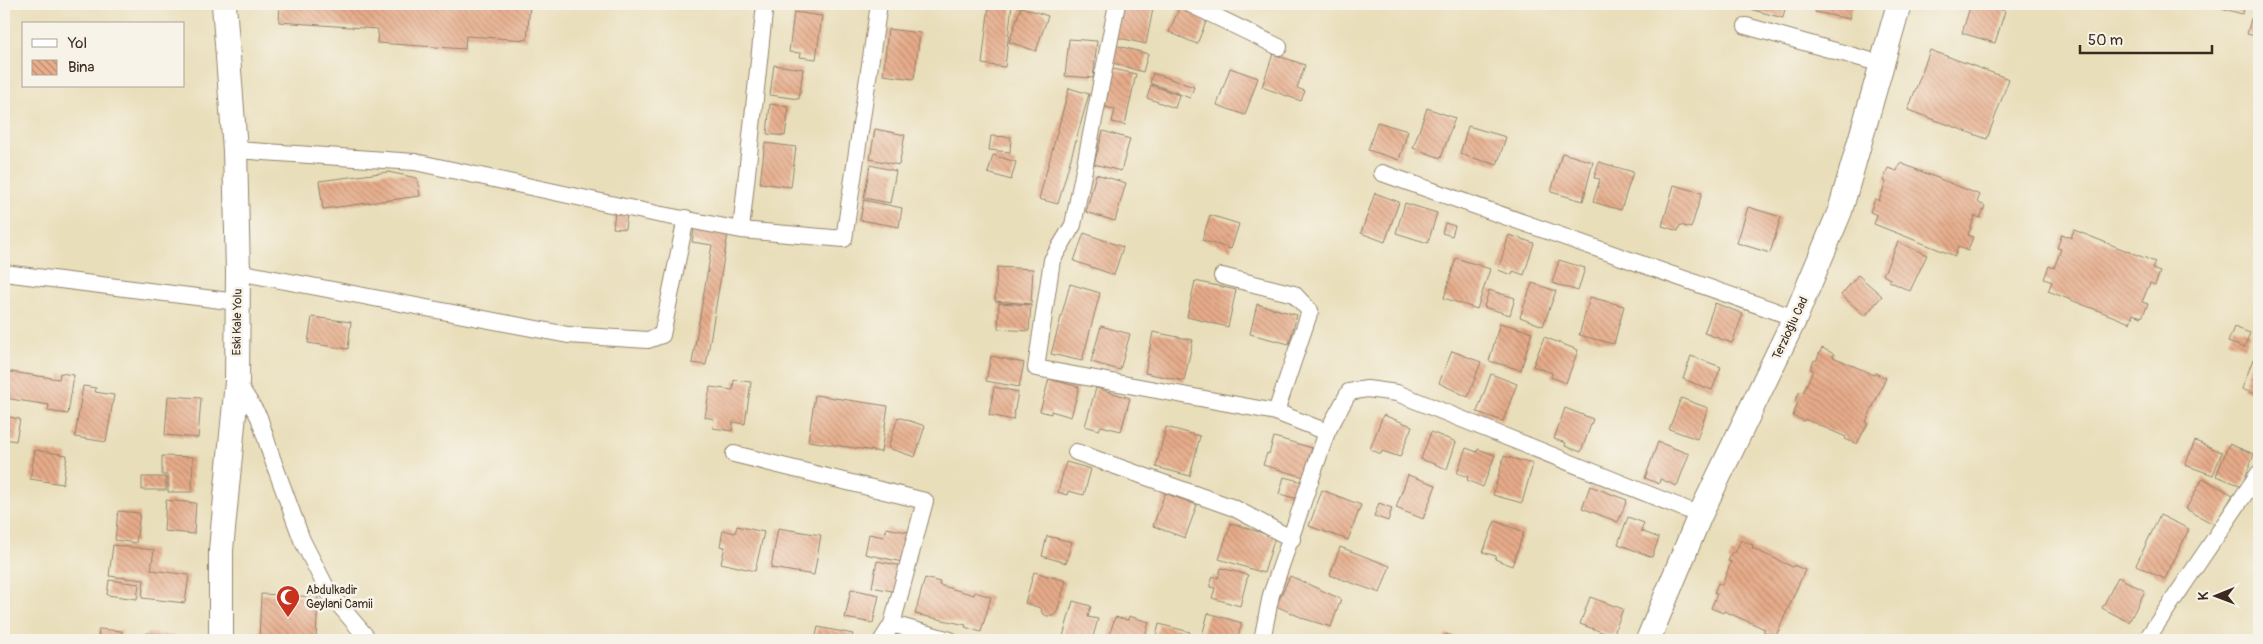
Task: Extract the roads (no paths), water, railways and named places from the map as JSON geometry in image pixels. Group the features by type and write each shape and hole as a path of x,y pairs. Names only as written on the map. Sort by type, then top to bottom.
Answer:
{"street":[{"name":"Eski Kale Yolu","path":"221,640 221,550 237,382 238,272 235,150 224,4"},
{"path":"741,230 765,4"},
{"path":"235,150 415,162 741,230 844,238 879,4"},
{"path":"1117,4 1073,225 1052,260 1036,368 1276,412 1327,432"},
{"path":"1190,4 1279,47"},
{"name":"Terzioğlu Cad","path":"1648,640 1700,515 1796,318 1840,211 1899,4"},
{"path":"1746,26 1882,64"},
{"path":"1382,173 1796,318"},
{"path":"238,272 568,335 648,340 662,335 686,218"},
{"path":"4,273 237,302"},
{"path":"1222,276 1294,294 1310,312 1276,412"},
{"path":"237,382 259,417 302,540 329,593 369,640"},
{"path":"1262,640 1271,595 1327,432 1349,392 1368,389 1397,393 1700,515"},
{"path":"1076,452 1234,508 1292,538"},
{"path":"734,454 926,501 892,624 882,640"},
{"path":"2146,640 2259,473"},
{"path":"892,624 950,640"}],"place":[{"name":"Abdulkadir Geylani Camii","path":"288,618"}]}
